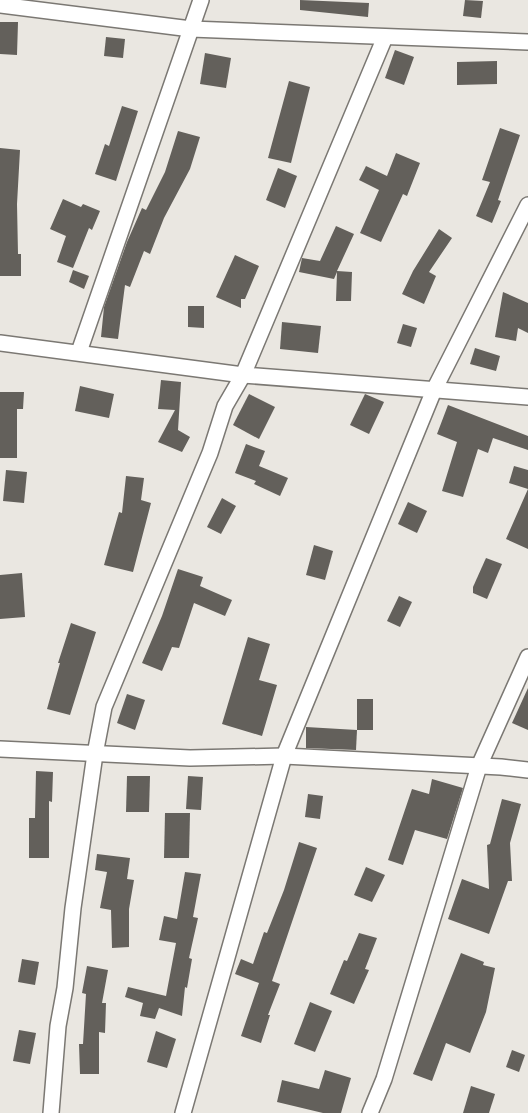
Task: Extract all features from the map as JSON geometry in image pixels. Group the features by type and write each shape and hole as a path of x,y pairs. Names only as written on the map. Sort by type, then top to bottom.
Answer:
{"street":[{"path":"79,352 201,0"},
{"path":"0,5 191,29 528,42"},
{"path":"51,1113 58,1026 65,988 73,908 95,754 104,707 210,453 225,406 243,375 385,37"},
{"path":"183,1113 284,756 434,390 528,205"},
{"path":"0,342 243,375 528,398"},
{"path":"370,1113 384,1079 479,766 528,657"},
{"path":"0,749 190,758 284,756 528,770"}],"building":[{"path":"300,0 369,3 368,17 300,10"},
{"path":"465,0 483,1 481,18 463,16"},
{"path":"0,22 18,22 17,55 0,54"},
{"path":"106,37 125,39 123,58 104,56"},
{"path":"395,50 414,57 404,85 385,78"},
{"path":"205,53 231,58 226,88 200,84"},
{"path":"497,61 497,84 457,85 457,62"},
{"path":"289,81 310,87 291,163 268,158"},
{"path":"122,106 138,111 116,181 95,174 105,144 109,146"},
{"path":"500,128 520,135 498,200 501,201 492,223 476,216 490,182 482,180"},
{"path":"178,131 200,137 190,169 164,218 150,254 144,251 130,287 125,285 118,339 101,337 104,307 127,242 142,208 146,210 165,172"},
{"path":"0,148 20,150 17,204 18,254 21,254 21,276 0,276"},
{"path":"396,153 420,163 407,196 403,194 381,242 360,233 379,190 359,180 366,166 387,176"},
{"path":"278,168 297,176 285,208 266,200"},
{"path":"63,199 81,207 83,204 100,211 92,230 89,228 73,268 57,262 66,236 50,229"},
{"path":"336,226 354,234 337,271 352,272 351,301 336,301 337,272 334,279 299,272 302,258 320,261"},
{"path":"439,229 452,238 429,272 436,276 424,304 402,294 413,271"},
{"path":"235,255 259,266 245,299 241,299 241,308 216,297"},
{"path":"73,270 89,276 84,289 69,282"},
{"path":"503,292 528,303 528,333 518,328 516,341 495,337"},
{"path":"188,306 204,306 204,328 188,327"},
{"path":"282,322 321,326 318,353 280,349"},
{"path":"403,324 417,328 411,347 397,343"},
{"path":"475,348 500,356 496,371 470,364"},
{"path":"161,380 181,382 178,430 190,437 182,452 158,442 175,410 158,409"},
{"path":"80,386 114,394 109,418 75,411"},
{"path":"0,392 24,392 23,409 17,409 17,458 0,458"},
{"path":"249,394 275,407 259,439 233,425"},
{"path":"365,394 384,402 369,434 350,425"},
{"path":"448,405 528,436 528,450 493,438 488,453 478,449 463,497 442,491 457,442 437,434"},
{"path":"246,444 265,451 259,466 288,478 280,496 254,484 256,481 235,473"},
{"path":"514,466 528,470 528,489 509,483"},
{"path":"6,470 27,472 24,503 3,501"},
{"path":"126,476 144,478 141,500 151,503 133,572 104,565 119,512 122,513"},
{"path":"528,489 528,549 506,539"},
{"path":"222,498 236,506 221,534 207,527"},
{"path":"408,502 427,511 417,533 398,524"},
{"path":"314,545 333,551 325,580 306,575"},
{"path":"486,558 502,564 487,599 473,593 473,587"},
{"path":"178,569 203,577 200,586 232,600 225,616 194,603 179,648 172,647 162,671 142,663 162,616"},
{"path":"22,573 25,617 0,619 0,575"},
{"path":"399,596 412,602 400,627 387,621"},
{"path":"71,623 96,632 70,715 47,709 60,663 58,663"},
{"path":"248,637 270,644 259,680 277,685 262,736 222,724"},
{"path":"528,688 528,730 512,723"},
{"path":"127,694 145,700 135,730 117,723"},
{"path":"357,699 373,699 373,730 357,730"},
{"path":"306,727 357,730 356,750 306,748"},
{"path":"36,771 53,772 52,802 49,801 49,858 29,858 29,818 35,818"},
{"path":"127,776 150,776 149,812 126,812"},
{"path":"188,776 203,777 201,810 186,809"},
{"path":"432,779 463,788 447,839 415,830 403,865 388,860 412,789 429,794"},
{"path":"308,794 323,796 320,819 305,817"},
{"path":"502,799 521,804 510,843 512,881 508,881 489,934 448,919 462,879 489,889 487,845 490,844"},
{"path":"165,813 190,813 189,858 164,858"},
{"path":"299,842 317,848 272,981 280,984 268,1015 270,1015 261,1043 241,1036 259,983 235,974 241,959 253,964 264,932 267,933 284,890"},
{"path":"97,854 130,858 127,879 134,880 129,909 129,947 112,948 111,910 100,908 107,872 95,870"},
{"path":"366,867 385,875 372,902 354,895"},
{"path":"185,872 201,874 193,917 198,918 189,958 192,959 187,988 185,987 182,1016 159,1008 155,1019 140,1016 143,1003 125,997 128,987 166,996 176,943 159,940 164,916 177,919"},
{"path":"359,933 377,938 365,969 369,970 354,1004 330,994 344,960 347,961"},
{"path":"461,953 484,962 483,965 495,968 486,1012 470,1053 446,1043 432,1081 413,1074"},
{"path":"22,959 39,962 35,985 18,982"},
{"path":"87,966 108,970 102,1003 106,1003 105,1033 99,1032 99,1074 80,1074 79,1044 83,1044 86,994 82,993"},
{"path":"310,1002 332,1011 315,1052 294,1044"},
{"path":"19,1030 36,1033 30,1064 13,1061"},
{"path":"156,1031 176,1039 167,1068 147,1062"},
{"path":"512,1050 525,1055 519,1072 506,1067"},
{"path":"325,1070 351,1078 341,1113 323,1113 277,1102 282,1080 319,1089"},
{"path":"471,1086 495,1094 489,1113 463,1113"}]}
